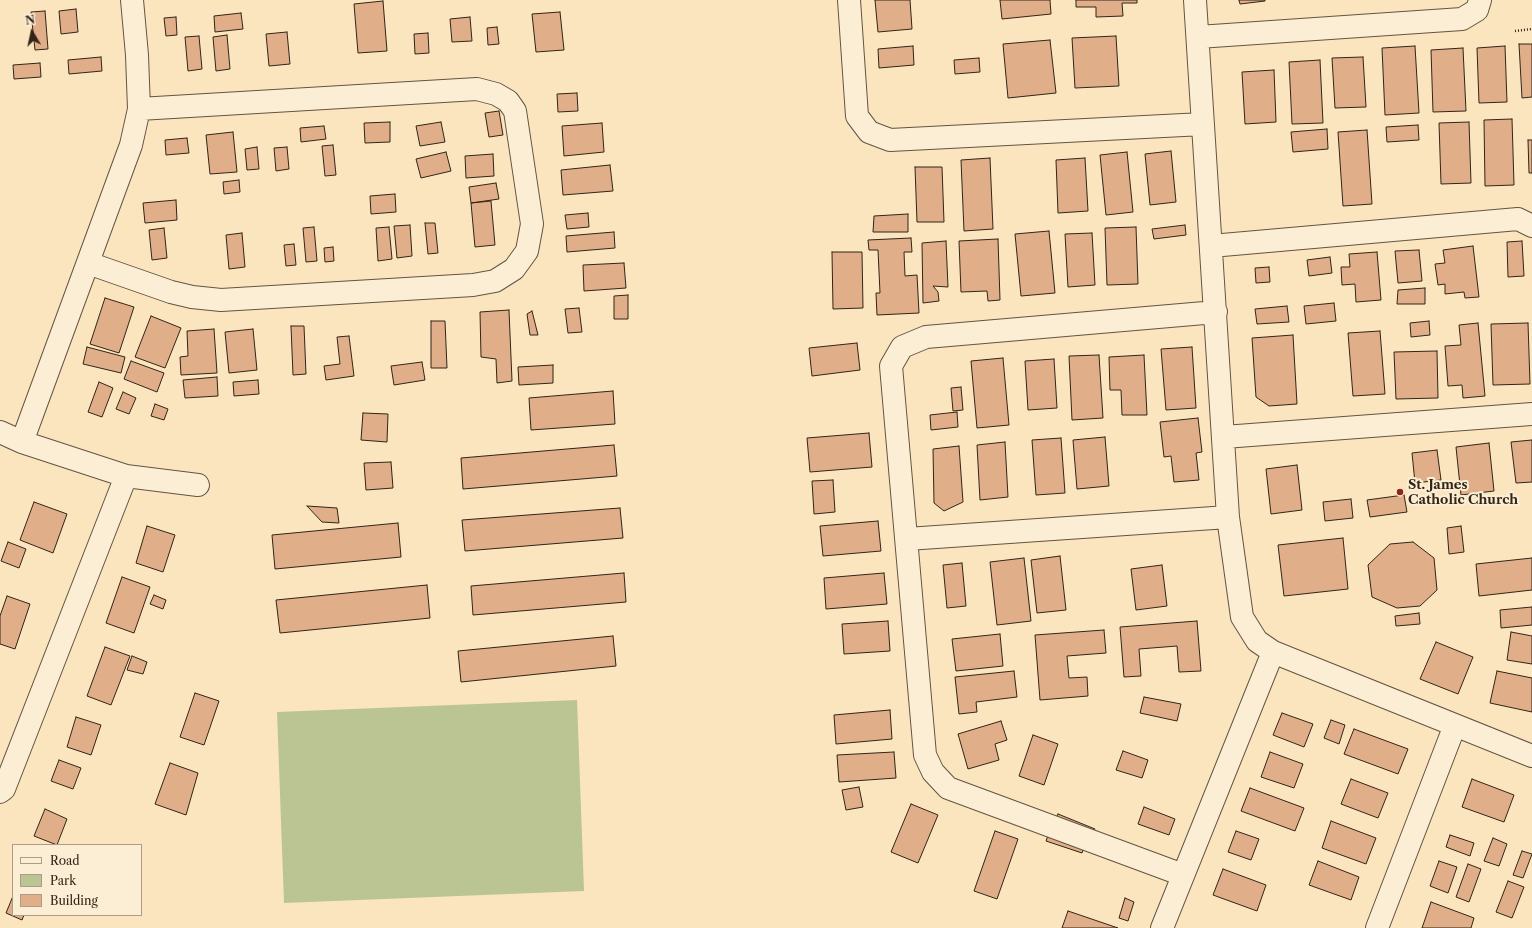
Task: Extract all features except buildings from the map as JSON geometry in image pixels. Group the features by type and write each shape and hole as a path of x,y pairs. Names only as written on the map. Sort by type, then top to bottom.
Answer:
{"street":[{"path":"22,442 131,145 139,109 138,54 132,0"},
{"path":"849,0 857,116 870,132 890,140 1203,124"},
{"path":"1195,0 1228,517 1242,617 1257,641 1273,652 1532,756"},
{"path":"1198,37 1462,18 1477,10 1480,0"},
{"path":"88,263 171,292 192,297 221,300 473,285 496,281 514,269 528,251 532,224 515,111 508,101 496,94 477,89 139,109"},
{"path":"1211,246 1518,219 1532,226"},
{"path":"1183,874 948,788 933,772 925,755 891,366 902,347 926,337 1216,312"},
{"path":"1224,437 1532,414"},
{"path":"0,432 22,442 126,476 198,485"},
{"path":"0,792 4,789 126,476"},
{"path":"907,539 1228,517"},
{"path":"1162,928 1273,652"},
{"path":"1377,928 1455,725"}],"path":[{"path":"1515,30 1532,29"}],"green space":[{"path":"577,700 584,891 284,903 277,712"}],"place":[{"name":"St. James Catholic Church","path":"1400,492"}]}
